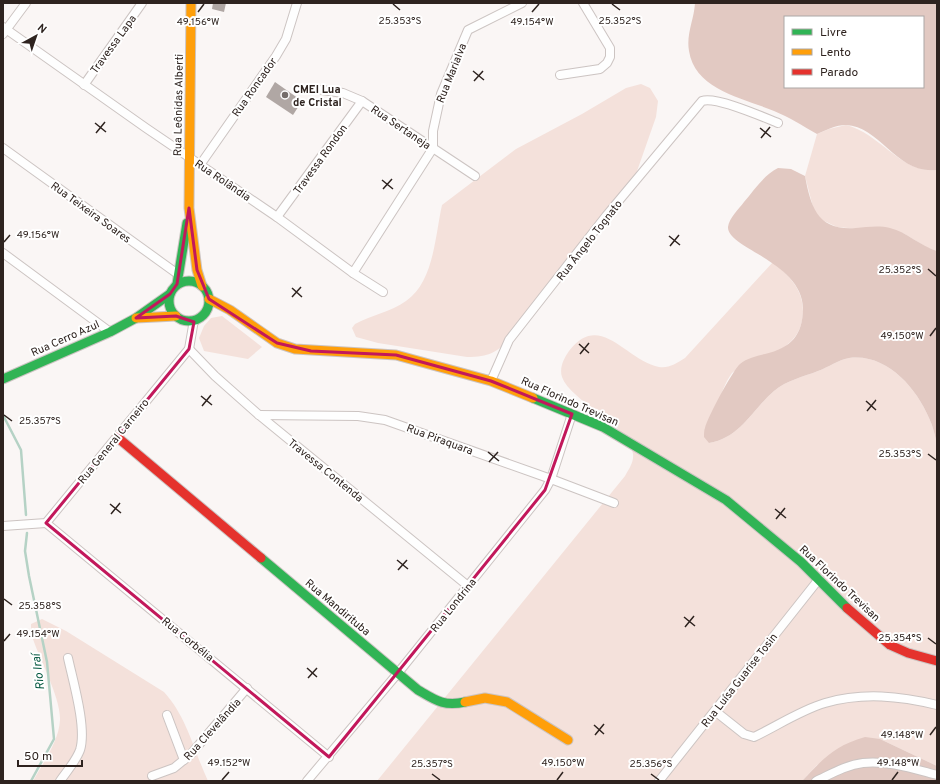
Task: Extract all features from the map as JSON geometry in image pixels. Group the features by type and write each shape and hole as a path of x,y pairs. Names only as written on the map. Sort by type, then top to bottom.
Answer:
{"street":[{"path":"4,30 26,3"},
{"name":"Travessa Lapa","path":"84,84 142,3"},
{"name":"Rua Leônidas Alberti","path":"191,3 189,157 190,208 194,253 202,286"},
{"name":"Rua Roncador","path":"200,165 276,56 286,39 297,3"},
{"name":"Rua Marialva","path":"433,148 433,130 441,94 468,30 522,3"},
{"path":"560,75 600,69 607,63 610,57 610,48 583,3"},
{"name":"Rua Rolândia","path":"4,30 277,217 353,273 383,292"},
{"name":"Rua Sertaneja","path":"322,90 343,93 362,101 475,176"},
{"name":"Rua Ângelo Tognato","path":"491,381 509,340 606,216 702,101 710,99 778,123"},
{"name":"Travessa Rondon","path":"277,217 362,101"},
{"name":"Rua Teixeira Soares","path":"3,148 178,280"},
{"path":"353,273 433,148"},
{"name":"Rua Leônidas Alberti","path":"178,280 190,208"},
{"path":"3,253 110,332"},
{"path":"182,255 194,253"},
{"path":"178,280 190,281 202,286 209,298 207,310 199,318 194,320"},
{"name":"Rua Cerro Azul","path":"4,377 110,332 136,318 170,294 178,280"},
{"path":"170,294 169,306 176,316"},
{"name":"Rua Florindo Trevisan","path":"209,298 230,310 277,342 295,349 396,355 491,381 603,427 663,461 726,500 820,579 846,607 890,645 908,653 937,661"},
{"name":"Rua Cerro Azul","path":"136,318 176,316 181,320 194,320"},
{"name":"Rua General Carneiro","path":"46,523 189,349 194,320"},
{"name":"Travessa Contenda","path":"189,349 215,376 259,415 468,586"},
{"name":"Rua Londrina","path":"307,781 329,757 398,673 545,490 551,479 572,414"},
{"name":"Rua Piraquara","path":"259,415 358,416 385,420 614,503"},
{"name":"Rua Mandirituba","path":"117,436 418,690 439,703 457,704 485,698 495,698 507,702 568,740"},
{"path":"3,526 46,523"},
{"name":"Rua Corbélia","path":"46,523 329,757"},
{"name":"Rua Luísa Guarise Tosin","path":"659,781 820,579"},
{"path":"60,781 73,764 82,744 78,702 68,658"},
{"name":"Rua Clevelândia","path":"152,776 174,768 184,760 247,688"},
{"path":"716,711 744,734 754,737 824,703 845,698 870,696 895,697 937,705"},
{"path":"167,715 184,760"},
{"path":"816,781 848,766 863,763 896,765 937,775"}],"highlighted area":[{"path":"189,208 197,270 209,299 277,343 311,351 396,355 491,381 572,414 545,490 329,757 46,523 189,349 194,322 176,316 136,318 170,294 177,284"}],"shaded area":[{"path":"695,3 937,3 937,170 923,170 911,165 869,133 858,127 842,125 817,134 780,113 722,91 710,84 700,75 693,64 688,45"},
{"path":"641,84 650,88 658,101 656,117 636,174 515,334 504,345 494,352 483,356 467,357 378,343 356,337 352,328 355,324 400,305 415,293 428,270 432,258 442,205 516,149 582,114 626,88"},
{"path":"846,125 858,129 870,136 901,160 912,166 924,170 937,170 937,251 928,248 903,233 837,227 822,220 814,211 805,176 817,134 829,129"},
{"path":"778,168 791,169 805,176 810,198 818,215 833,226 843,228 877,226 886,227 896,230 937,251 937,444 932,424 923,406 908,384 898,374 887,367 875,361 863,358 845,359 784,384 766,398 745,422 729,435 720,440 709,443 704,437 710,415 726,384 740,364 755,356 782,348 794,339 801,326 803,308 799,292 791,279 765,258 739,242 731,235 728,227 732,217 756,187 768,174"},
{"path":"773,262 790,278 798,290 801,297 803,312 801,324 797,334 783,348 732,373 720,398 709,443 720,440 737,429 766,398 779,387 790,381 849,358 863,358 875,361 887,367 898,374 916,395 930,421 937,444 937,766 880,739 817,765 802,781 377,781 625,476 631,465 633,454 629,443 622,433 576,395 567,386 562,377 562,367 569,351 580,340 591,336 601,336 612,340 644,361 655,366 667,367 674,364 685,358"},
{"path":"222,316 262,347 248,359 204,351 199,338 204,326 211,318"},
{"path":"42,619 66,631 164,692 179,712 208,781 33,781 54,744 60,720 57,700 31,633 31,624"},
{"path":"865,737 880,739 937,766 937,781 802,781 837,749 845,744"}],"building":[{"path":"213,3 226,3 224,12 212,9"},
{"path":"275,82 302,101 293,115 266,97"}],"waterway":[{"name":"Rio Iraí","path":"3,415 21,450 26,515"},
{"name":"Rio Iraí","path":"27,533 25,551 47,662 54,739 31,781"}],"traffic: fast":[{"path":"177,284 187,223"},
{"path":"193,281 200,284 206,290 209,301 208,309 200,318 193,321 185,321 178,318 170,309 169,297 172,290 181,282 193,281"},
{"path":"3,379 110,332 136,318 170,294"},
{"path":"533,398 603,427 726,500 801,562 847,608"},
{"path":"261,558 418,690 440,702 451,704 465,702"}],"traffic: slow":[{"path":"191,3 189,208 197,270 202,286"},
{"path":"209,299 230,310 277,343 295,349 396,355 491,381 533,398"},
{"path":"136,318 176,316"},
{"path":"465,702 485,698 507,702 568,740"}],"traffic: jam":[{"path":"117,437 261,558"},
{"path":"847,608 890,645 908,653 937,661"}],"place":[{"name":"CMEI Lua de Cristal","path":"285,95"}]}
